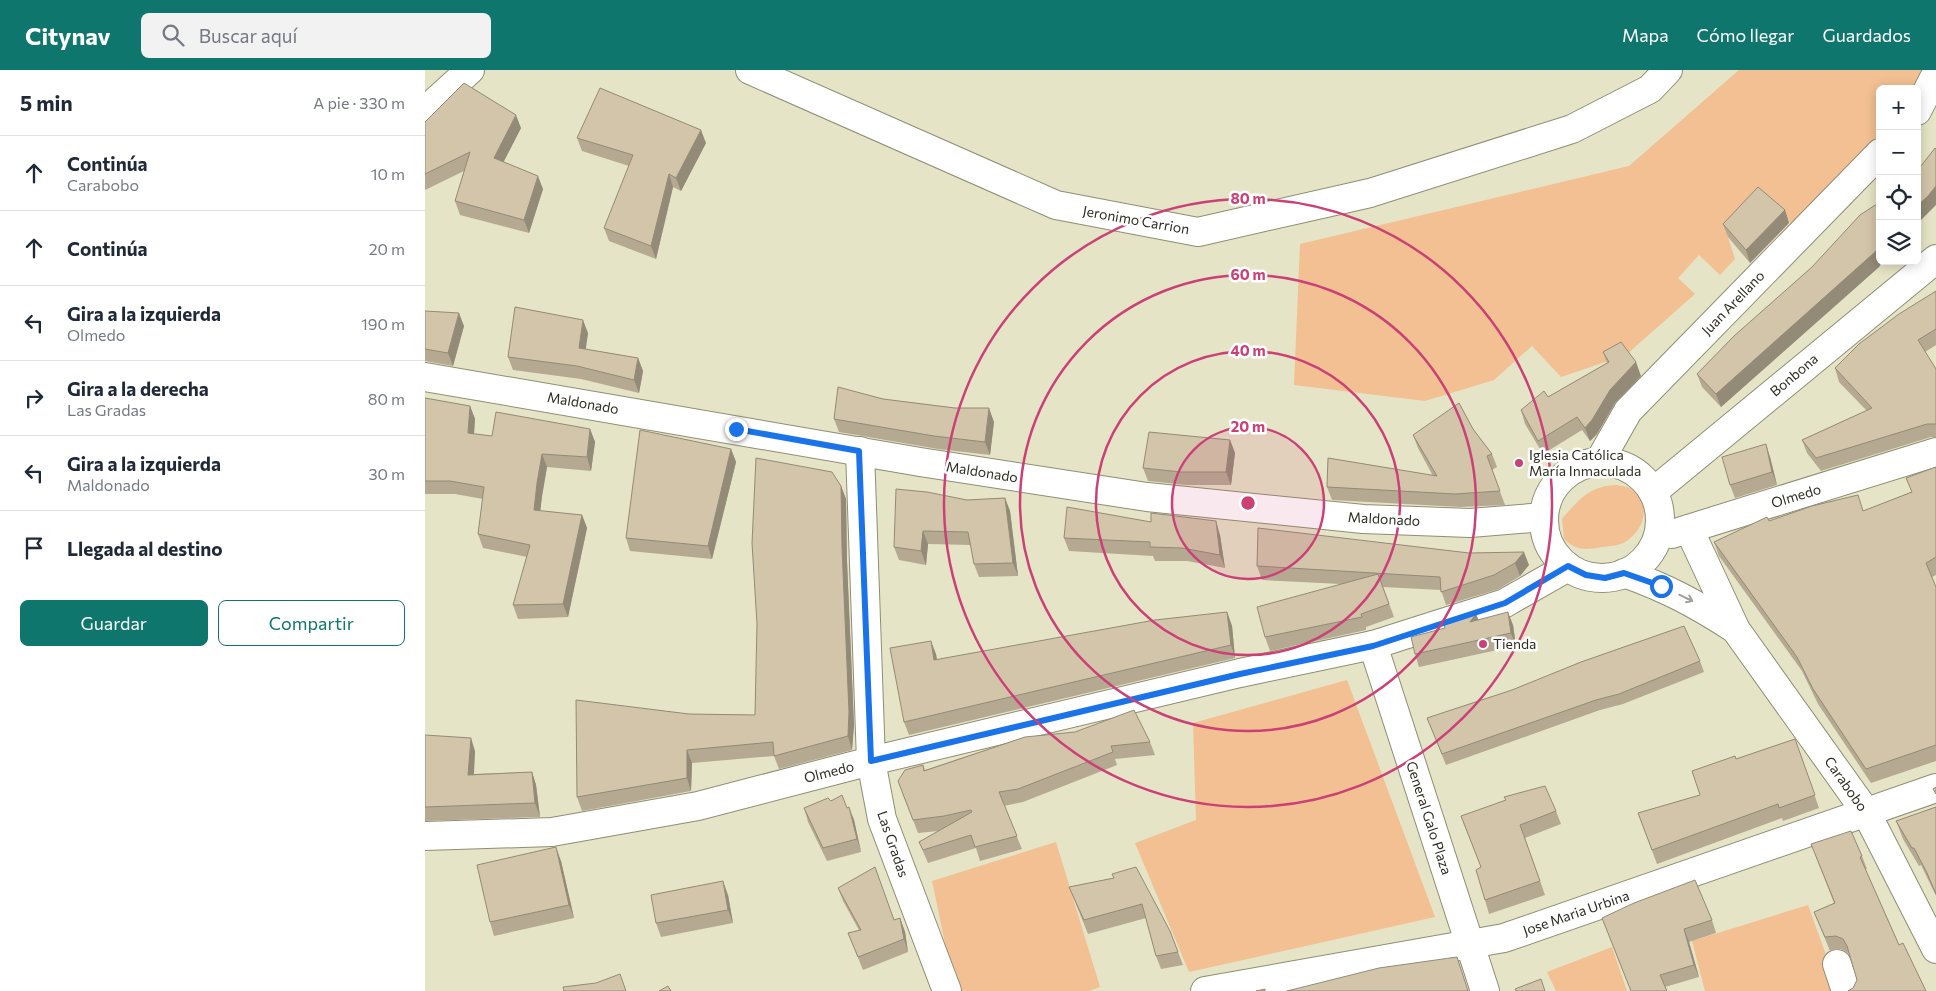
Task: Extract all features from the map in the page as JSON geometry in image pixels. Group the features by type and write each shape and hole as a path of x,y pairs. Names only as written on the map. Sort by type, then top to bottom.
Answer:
{"street":[{"path":"425,111 470,70"},
{"name":"Jeronimo Carrion","path":"750,70 1056,205 1198,232 1370,193 1572,129 1650,89 1668,70"},
{"path":"1921,103 1936,74"},
{"name":"Juan Arellano","path":"1599,462 1628,411 1876,157"},
{"name":"Bonbona","path":"1653,492 1936,259"},
{"name":"Maldonado","path":"425,377 859,451 1147,497 1363,519 1470,523 1544,517"},
{"name":"Las Gradas","path":"859,451 871,761 882,819 947,991"},
{"name":"Olmedo","path":"1657,539 1936,452"},
{"path":"1599,462 1615,463 1630,469 1643,479 1653,492 1660,515 1657,539 1649,554 1638,565 1624,573 1605,578 1586,575 1568,566 1550,545 1544,517 1548,500 1555,485 1567,473 1582,465 1599,462"},
{"name":"Carabobo","path":"1689,529 1736,630 1866,812 1936,949"},
{"name":"Olmedo","path":"425,836 552,832 698,806 871,761 1230,676 1373,646 1505,603 1568,566"},
{"name":"Carabobo","path":"1624,573 1661,586 1695,602 1736,630"},
{"name":"General Galo Plaza","path":"1373,646 1485,991"},
{"name":"Jose Maria Urbina","path":"1205,991 1504,938 1936,788"},
{"path":"1837,964 1845,991"}],"shaded area":[{"path":"1739,70 1925,70 1917,85 1876,85 1876,142 1794,227 1762,190 1728,237 1735,259 1720,275 1699,255 1678,278 1695,294 1626,355 1561,377 1532,346 1494,380 1425,401 1294,385 1300,244 1629,166"},
{"path":"1616,485 1631,489 1642,502 1644,509 1641,524 1632,537 1614,546 1586,549 1573,546 1564,539 1562,519 1574,505 1592,491"},
{"path":"1347,680 1435,917 1189,972 1135,843 1196,820 1193,723"},
{"path":"1056,842 1100,987 1089,991 955,991 932,881"},
{"path":"1808,905 1839,991 1705,991 1692,941"},
{"path":"1612,947 1627,991 1556,991 1547,972"}],"building":[{"path":"464,83 516,115 494,158 538,176 524,220 455,201 470,152 425,174 425,122"},
{"path":"600,88 701,130 676,178 669,174 651,246 604,228 633,155 577,138"},
{"path":"1935,148 1936,186 1921,202 1921,175 1921,166"},
{"path":"1758,187 1785,210 1746,250 1723,224"},
{"path":"1876,205 1876,251 1716,394 1697,374 1734,336 1812,267 1860,215"},
{"path":"1936,291 1936,329 1918,340 1936,369 1936,424 1927,424 1816,458 1802,440 1872,408 1835,368 1859,344 1899,314"},
{"path":"515,307 583,320 579,348 638,358 634,380 577,366 508,357"},
{"path":"425,311 459,313 448,353 425,349"},
{"path":"1621,342 1636,362 1610,390 1592,420 1585,428 1577,417 1538,441 1521,410 1544,391 1548,397 1609,362 1603,352"},
{"path":"838,387 883,399 955,408 989,408 985,442 934,436 834,419"},
{"path":"425,398 470,406 468,433 492,436 496,412 590,429 587,457 542,454 537,483 534,510 582,515 563,604 513,605 530,545 478,534 484,487 450,481 425,481"},
{"path":"1459,403 1473,429 1492,454 1487,456 1500,491 1455,494 1327,487 1328,458 1437,476 1413,435"},
{"path":"640,430 731,449 708,546 626,538"},
{"path":"1149,432 1230,440 1226,472 1181,472 1143,468"},
{"path":"1766,444 1772,472 1730,485 1722,457"},
{"path":"756,458 832,472 841,486 849,712 848,736 774,756 773,742 687,750 687,778 577,797 576,700 689,714 755,715 757,624 752,543"},
{"path":"1936,467 1936,557 1926,563 1936,587 1936,745 1866,769 1813,689 1797,657 1714,542 1767,517 1769,521 1812,506 1858,495 1863,511 1912,492 1906,478"},
{"path":"896,489 927,492 967,500 1005,498 1013,563 974,564 968,532 923,531 921,551 894,547"},
{"path":"1067,507 1151,522 1151,513 1216,521 1220,555 1182,548 1150,547 1150,542 1064,538"},
{"path":"1258,528 1469,553 1524,552 1515,563 1494,575 1441,592 1440,577 1257,566"},
{"path":"1378,574 1389,604 1361,614 1362,617 1265,637 1257,607"},
{"path":"1227,612 1231,645 904,722 890,648 931,641 934,660 1155,620"},
{"path":"1508,612 1511,633 1415,654 1411,637 1445,628 1444,624 1476,614 1470,622"},
{"path":"1684,626 1700,661 1619,694 1596,700 1442,754 1427,718 1512,690 1581,662"},
{"path":"1134,710 1150,742 1111,746 1113,752 1018,789 999,792 1017,836 975,847 971,835 923,850 919,842 972,812 971,810 913,820 898,781 905,770 923,765 924,771 1025,737 1075,732"},
{"path":"425,735 471,738 468,775 532,772 535,803 425,807"},
{"path":"1795,739 1815,795 1779,808 1778,804 1652,850 1638,813 1700,795 1692,771 1735,756 1736,759"},
{"path":"1545,786 1556,811 1520,825 1540,881 1485,900 1476,870 1481,867 1461,816 1506,800 1504,797"},
{"path":"842,795 847,808 849,807 857,839 823,848 804,808 828,798 831,801"},
{"path":"1936,807 1936,894 1914,848 1912,848 1896,821"},
{"path":"1851,831 1862,856 1860,857 1899,945 1903,943 1926,991 1848,991 1853,988 1857,980 1847,946 1843,939 1836,936 1825,937 1814,912 1835,903 1811,844"},
{"path":"556,847 569,905 490,922 477,865"},
{"path":"875,867 894,920 900,918 904,939 858,957 848,933 861,930 838,888"},
{"path":"1136,867 1170,931 1178,952 1156,956 1142,904 1084,920 1069,887 1114,878 1112,874"},
{"path":"1695,880 1712,920 1684,929 1694,965 1660,975 1667,991 1631,991 1602,918 1634,903"},
{"path":"723,881 728,910 656,923 651,895"},
{"path":"1457,957 1468,991 1287,991 1379,968"},
{"path":"620,974 626,991 564,991 563,987 596,983"},
{"path":"1541,979 1545,991 1516,991 1515,989"},
{"path":"668,986 671,991 659,991"}],"place":[{"name":"Iglesia Católica María Inmaculada","path":"1519,463"},
{"name":"Tienda","path":"1483,644"}],"route":[{"path":"736,429 859,451 871,761 1240,674 1373,646 1505,603 1568,566 1586,575 1605,578 1624,573 1661,586"}]}
